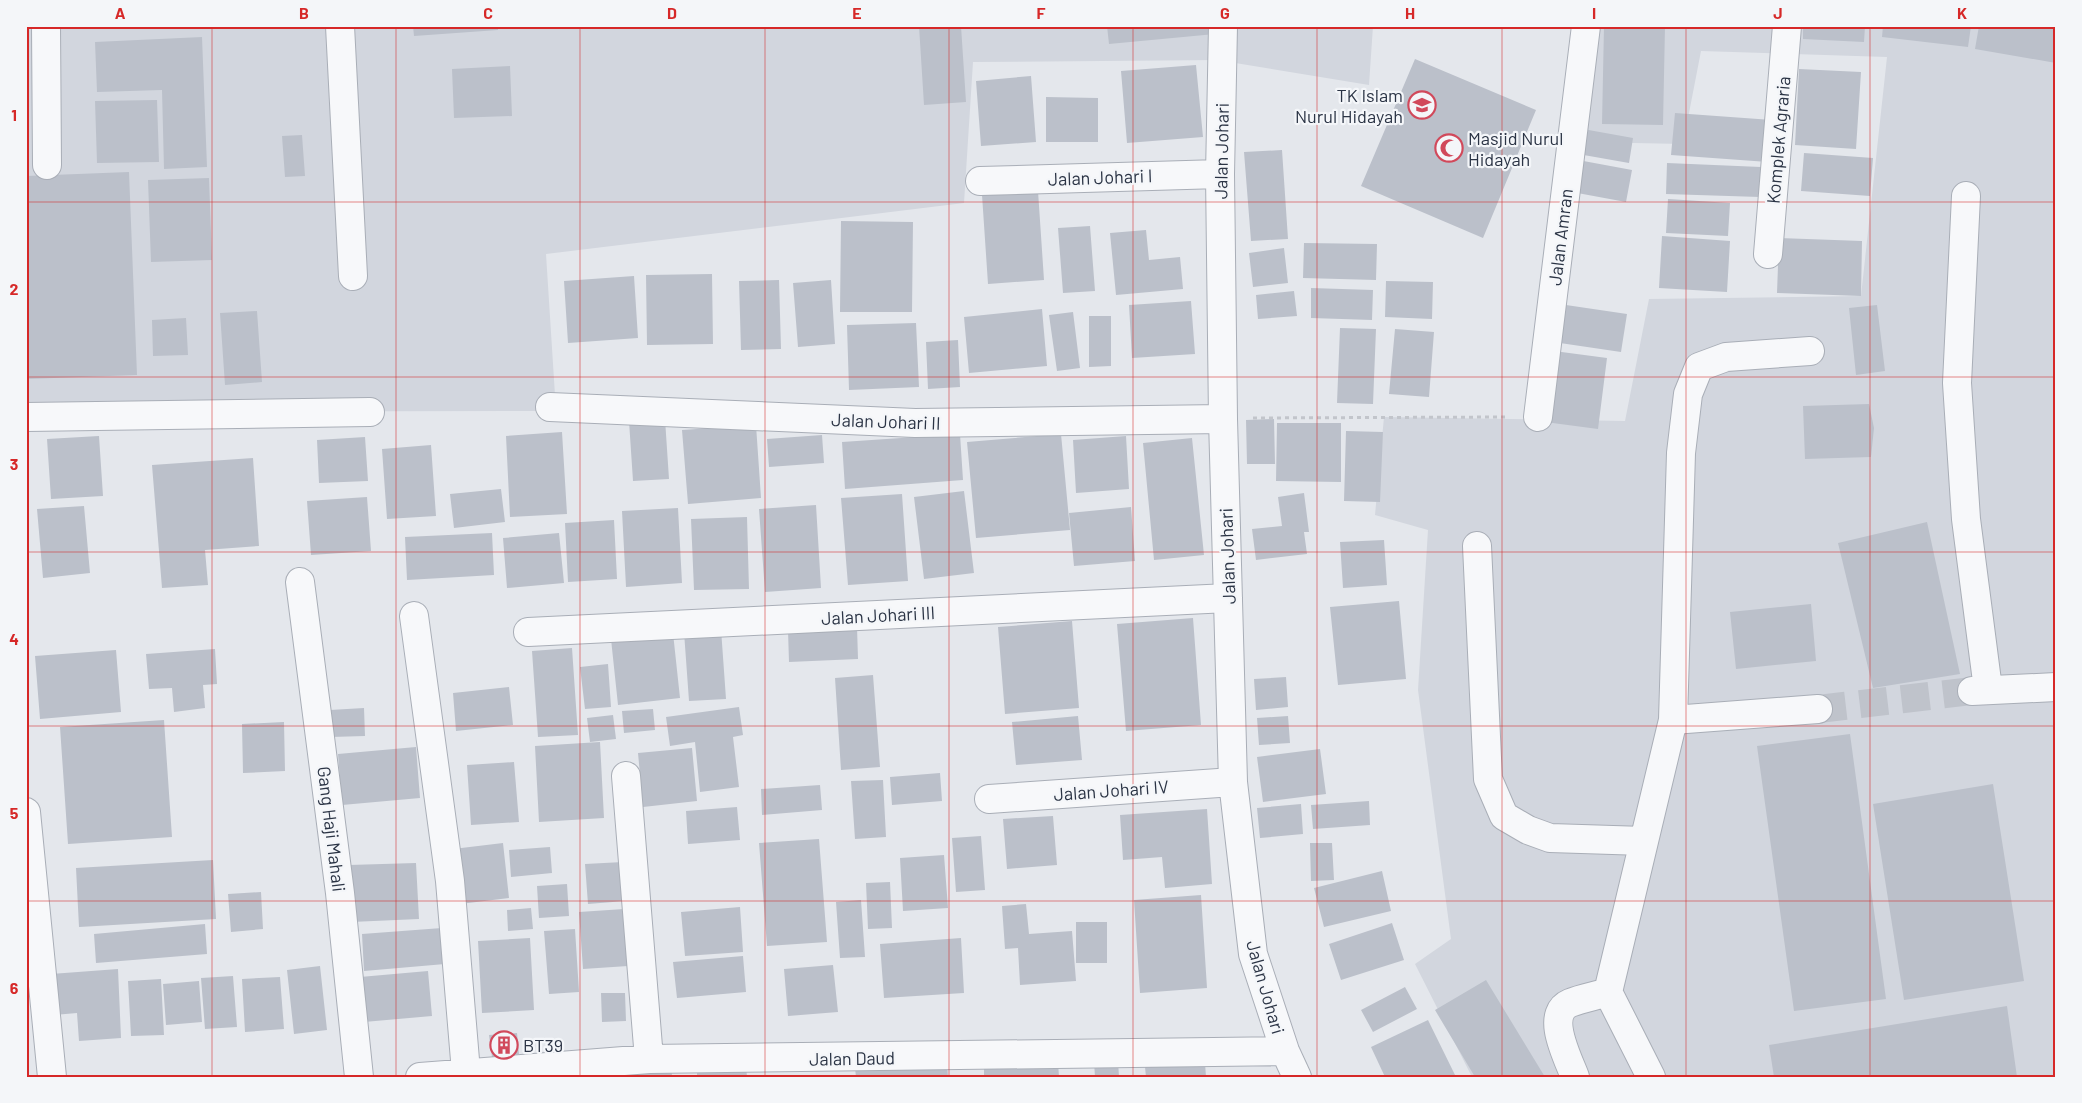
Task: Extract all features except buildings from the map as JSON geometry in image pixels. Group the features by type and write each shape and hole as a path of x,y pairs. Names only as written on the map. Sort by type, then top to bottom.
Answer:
{"street":[{"path":"46,26 47,165"},
{"path":"340,26 353,276"},
{"name":"Jalan Johari","path":"1223,26 1220,174 1223,419 1232,782 1253,954 1286,1051 1297,1077"},
{"name":"Jalan Amran","path":"1538,417 1586,26"},
{"name":"Komplek Agraria","path":"1768,254 1787,26"},
{"name":"Jalan Johari I","path":"980,181 1220,174"},
{"path":"1966,196 1957,384 1980,690 2056,687"},
{"path":"1651,1077 1608,992 1673,720 1681,453 1688,394 1699,367 1726,357 1810,351"},
{"name":"Jalan Johari II","path":"550,407 915,423 1223,419"},
{"path":"26,417 370,412"},
{"path":"1476,546 1488,779 1504,816 1528,830 1550,838 1644,841"},
{"name":"Gang Haji Mahali","path":"300,582 340,893 359,1077"},
{"name":"Jalan Johari III","path":"528,632 1228,598"},
{"path":"414,616 450,880 466,1072"},
{"path":"1673,720 1818,709"},
{"path":"626,776 649,1059"},
{"name":"Jalan Johari IV","path":"989,799 1232,782"},
{"path":"26,812 52,1077"},
{"path":"1575,1077 1557,1027 1558,1018 1563,1007 1570,1003 1608,992"},
{"name":"Jalan Daud","path":"420,1077 649,1059 687,1068 1286,1051"}],"path":[{"path":"1223,419 1538,417"}],"shaded area":[{"path":"26,26 1373,26 1369,85 1217,60 973,62 964,203 546,254 556,411 26,412"},
{"path":"1595,26 2056,26 2056,1077 1472,1077 1415,964 1451,939 1418,690 1428,530 1375,515 1384,417 1625,421 1649,299 1861,296 1887,57 1701,51 1683,144 1584,142"}],"tunnel":[{"path":"1818,709 1972,691"}],"place":[{"name":"TK Islam Nurul Hidayah","path":"1422,105"},
{"name":"Masjid Nurul Hidayah","path":"1449,148"},
{"name":"BT39","path":"504,1045"}]}
